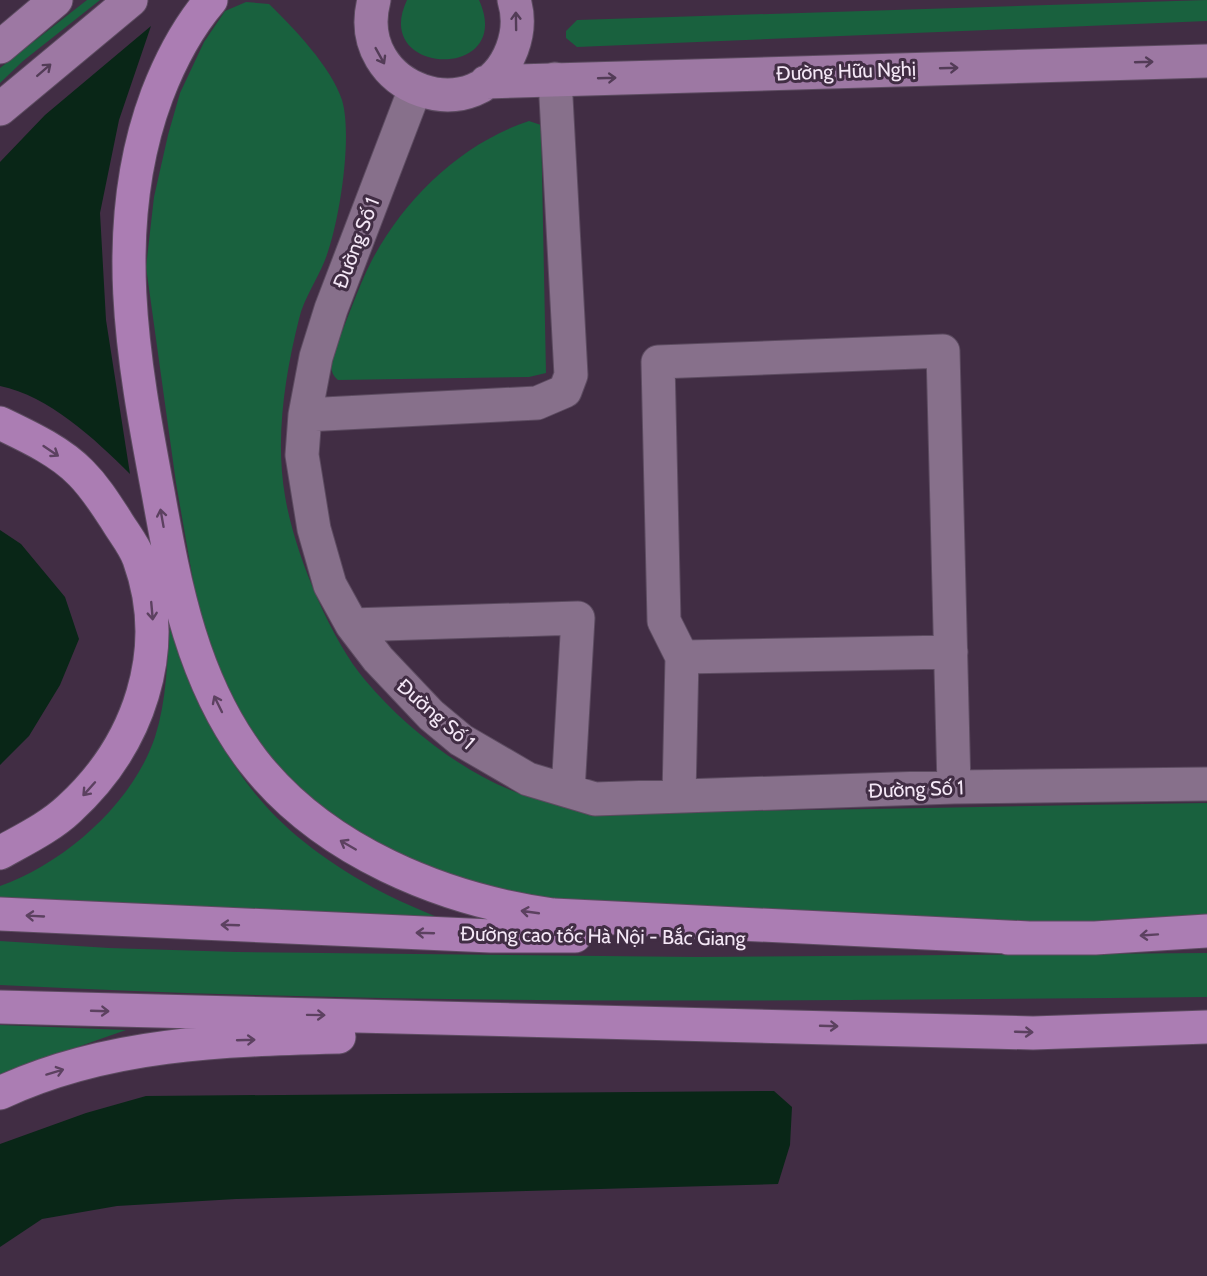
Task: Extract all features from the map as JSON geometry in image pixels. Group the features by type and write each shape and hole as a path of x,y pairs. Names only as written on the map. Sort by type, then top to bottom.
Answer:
{"highway":[{"path":"211,0 182,42 146,125 129,221 129,311 139,397 169,554 193,647 224,717 254,762 299,811 348,845 380,862 479,902 553,915 1029,938"},
{"path":"0,423 50,450 80,471 100,495 139,557 151,601 153,629 152,656 136,716 103,773 67,811 0,853"},
{"name":"Đường cao tốc Hà Nội - Bắc Giang","path":"0,914 491,936 1095,938 1207,931"},
{"path":"0,1007 1033,1033 1207,1027"},
{"path":"0,1093 26,1081 95,1059 138,1050 226,1040 770,1025"}],"main road":[{"path":"0,47 56,0"},
{"path":"0,109 131,0"},
{"path":"374,0 371,28 375,47 391,72 415,89 433,94 452,95 470,91 486,82 499,71 510,56 516,39 518,21 514,0"},
{"name":"Đường Hữu Nghị","path":"486,82 1207,61"}],"street":[{"path":"305,415 537,403 552,399 565,391 572,375 555,79"},
{"name":"Đường Số 1","path":"415,89 331,309 316,357 305,415 302,455 314,529 330,585 352,625 403,688 461,741 528,779 595,799 954,787 1207,784"},
{"path":"679,796 682,657 664,621 658,362 943,351 954,787"},
{"path":"352,625 578,618 568,792"},
{"path":"682,657 951,652"}],"green space":[{"path":"87,0 100,0 23,61 0,83 0,68"},
{"path":"407,0 479,0 485,26 478,45 463,56 443,59 423,55 408,44 401,25"},
{"path":"1207,0 1207,21 577,47 566,38 566,31 577,20"},
{"path":"246,2 269,4 279,13 321,62 342,100 346,136 343,181 330,245 304,304 294,340 281,429 282,474 296,542 326,617 365,680 403,720 449,756 499,785 525,796 567,805 761,811 1207,803 1207,921 1073,924 597,911 481,888 375,845 319,805 276,766 246,726 204,643 176,483 146,267 154,197 180,93 204,42 225,11"},
{"path":"529,121 541,125 546,373 529,377 338,380 332,371 333,353 372,260 401,215 438,176 459,158 481,143"},
{"path":"170,623 204,709 222,745 243,778 268,808 297,836 332,862 374,888 478,935 0,923 0,886 49,862 94,828 131,785 145,761 155,737 162,709"},
{"path":"0,941 109,948 237,952 697,957 1207,953 1207,997 453,999 151,992 0,985"},
{"path":"0,1025 126,1030 29,1064 0,1077"}],"shaded area":[{"path":"151,26 119,120 100,213 106,320 130,474 86,433 53,409 18,391 0,386 0,162 45,115"},
{"path":"0,530 21,544 65,597 79,639 60,685 29,736 0,765"},
{"path":"774,1091 792,1107 790,1145 778,1184 236,1199 117,1206 42,1219 0,1247 0,1144 86,1113 146,1096"}]}
